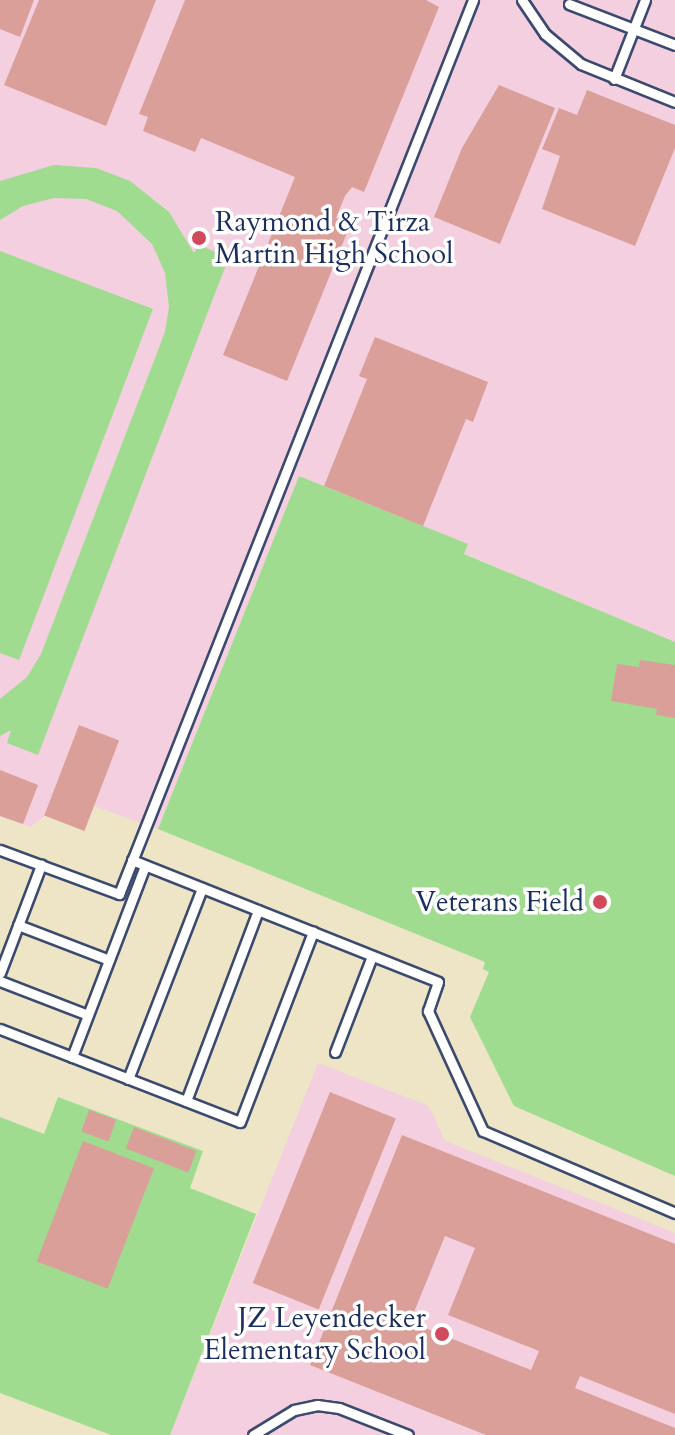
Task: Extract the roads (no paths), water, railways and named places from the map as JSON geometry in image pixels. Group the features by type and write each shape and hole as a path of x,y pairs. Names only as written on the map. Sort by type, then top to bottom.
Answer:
{"lane":[{"path":"0,850 119,894 473,0"},
{"path":"522,0 540,29 564,53 614,79 675,102"},
{"path":"614,79 645,0"},
{"path":"569,4 675,45"},
{"path":"132,860 438,982 428,1011 483,1131 675,1213"},
{"path":"0,973 41,865"},
{"path":"72,1057 145,866"},
{"path":"128,1079 202,888"},
{"path":"186,1101 258,910"},
{"path":"18,925 109,960"},
{"path":"0,1029 240,1122 313,932"},
{"path":"335,1052 372,956"},
{"path":"0,981 88,1015"},
{"path":"253,1435 294,1410 317,1405 339,1408 408,1435"}],"place":[{"name":"Raymond & Tirza Martin High School","path":"199,238"},
{"name":"Veterans Field","path":"600,902"},
{"name":"JZ Leyendecker Elementary School","path":"442,1334"}]}
